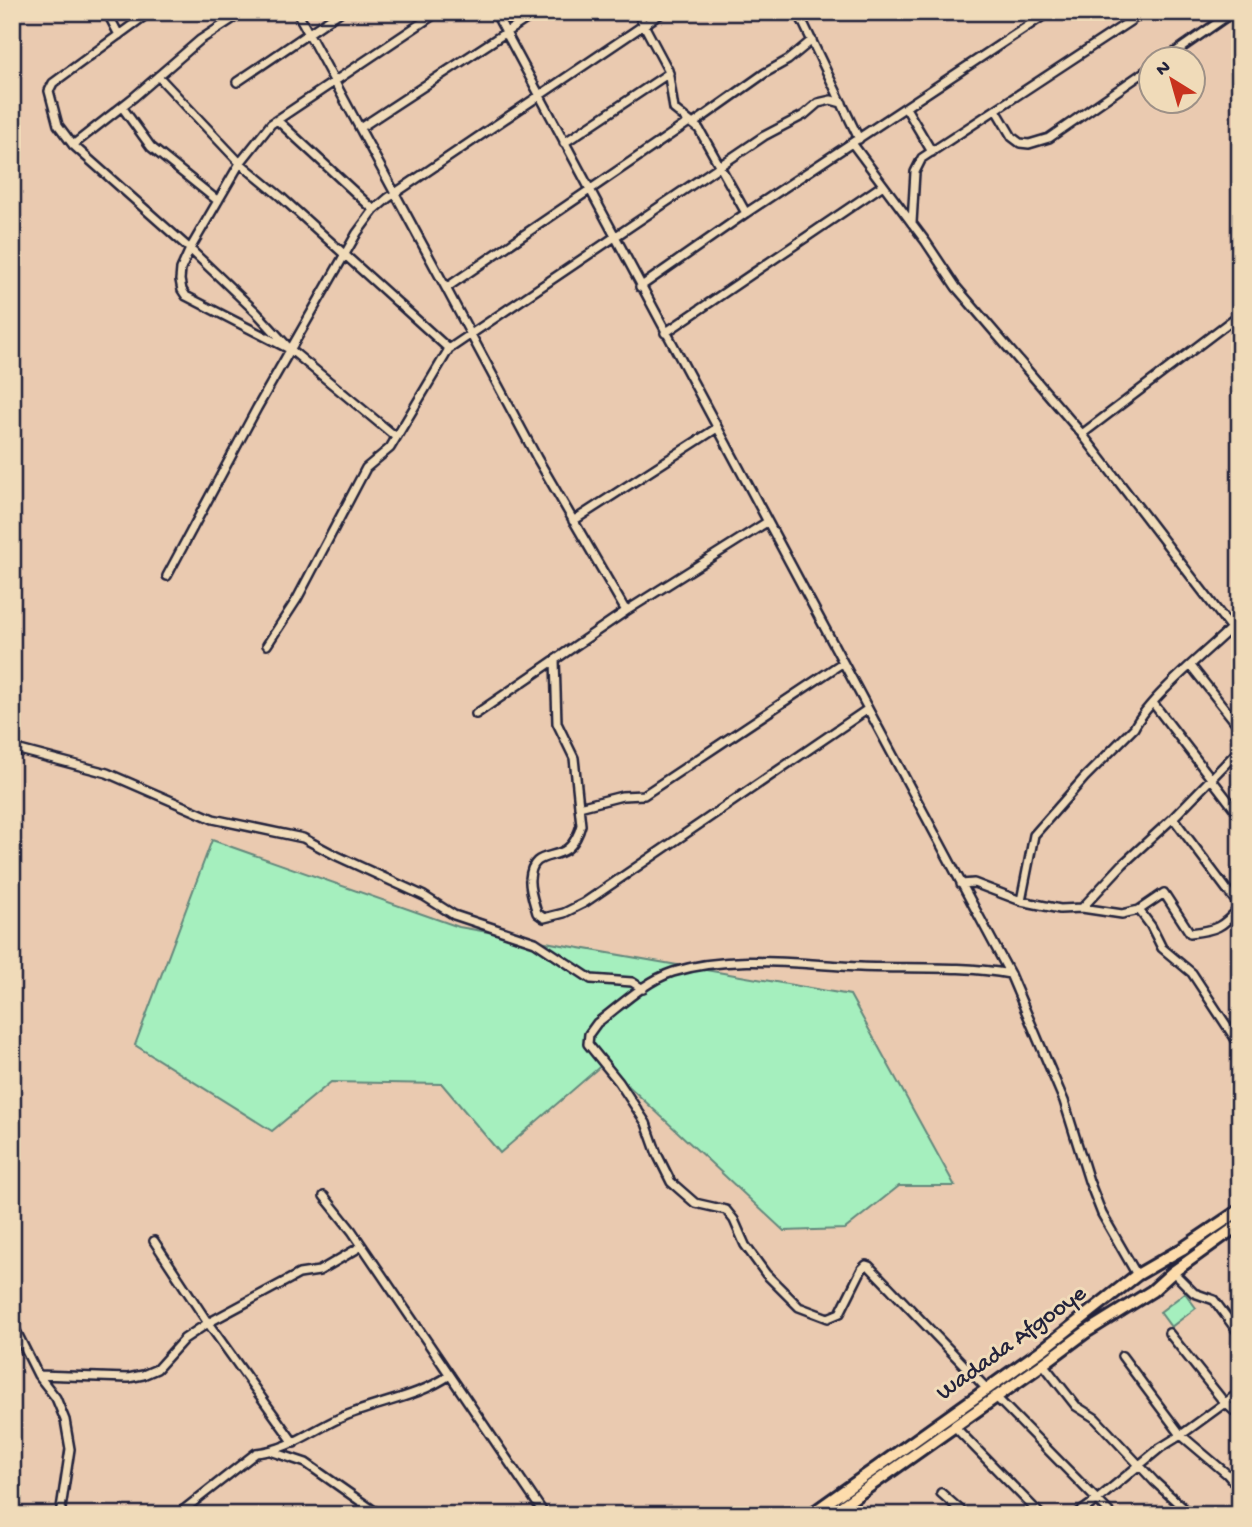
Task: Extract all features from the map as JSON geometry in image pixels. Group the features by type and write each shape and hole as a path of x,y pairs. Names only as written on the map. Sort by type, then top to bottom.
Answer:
{"highway":[{"name":"Wadada Afgooye","path":"829,1515 954,1426 991,1392 1137,1276 1240,1210"},
{"name":"Wadada Afgooye","path":"810,1515 991,1392 1043,1364 1238,1229"},
{"path":"1142,1297 1133,1290 1137,1276 1152,1278 1156,1287"}],"street":[{"path":"107,12 119,35"},
{"path":"150,12 54,83 49,90 58,125 73,145 190,249 291,349 396,438"},
{"path":"73,145 200,40 243,12"},
{"path":"297,12 498,386 626,611"},
{"path":"237,82 341,12"},
{"path":"291,349 186,296 182,290 181,269 240,163 277,120 438,12"},
{"path":"495,12 1010,974 1064,1101 1078,1150 1107,1225 1137,1276"},
{"path":"360,128 537,12"},
{"path":"637,12 669,73 674,109 699,130 746,213"},
{"path":"167,576 291,349 345,254 374,210 393,194 663,12"},
{"path":"798,12 842,103 856,141 883,185 956,287 1082,434 1240,640"},
{"path":"640,286 1049,12"},
{"path":"912,223 915,172 920,160 1144,12"},
{"path":"1186,46 1237,13"},
{"path":"446,288 589,190 783,63 812,40"},
{"path":"564,143 669,73"},
{"path":"158,76 240,163 449,349"},
{"path":"996,110 1012,136 1020,143 1038,142 1048,138 1136,78"},
{"path":"267,645 297,599 366,468 390,448 449,349 764,136 804,115 818,103 831,100 842,103"},
{"path":"122,107 151,147 218,201"},
{"path":"906,108 932,152"},
{"path":"277,120 374,210"},
{"path":"665,333 883,185"},
{"path":"1082,434 1240,314"},
{"path":"573,521 717,428"},
{"path":"476,714 626,611 767,522"},
{"path":"1021,901 1034,835 1085,777 1134,728 1153,703 1231,628"},
{"path":"555,660 557,723 574,758 581,825 570,846 538,860 531,875 537,913 544,918 564,913 584,903 868,709"},
{"path":"579,807 622,796 644,795 842,663"},
{"path":"1191,666 1240,728"},
{"path":"1153,703 1240,816"},
{"path":"12,748 107,773 213,819 303,838 424,896 454,915 535,942 591,979 632,982 643,989"},
{"path":"1082,908 1123,863 1173,818 1240,748"},
{"path":"961,884 974,883 1021,901 1060,909 1082,908 1122,914 1139,910 1164,892 1190,933 1213,930 1240,907 1173,818"},
{"path":"1139,910 1162,948 1192,973 1240,1046"},
{"path":"1010,974 953,967 863,967 760,961 713,964 671,973 643,989 597,1023 589,1034 588,1044 619,1082 646,1123 671,1182 695,1203 726,1210 765,1274 799,1307 821,1317 828,1318 840,1313 862,1269 866,1265 869,1266 1112,1515"},
{"path":"324,1196 362,1247 545,1515"},
{"path":"154,1241 208,1323 294,1443"},
{"path":"38,1375 128,1378 144,1375 157,1369 184,1339 208,1323 299,1274 319,1271 362,1247"},
{"path":"1173,1272 1194,1293 1214,1300 1240,1335"},
{"path":"12,1323 38,1375 56,1398 65,1420 70,1449 60,1515"},
{"path":"1169,1333 1224,1402 1240,1416"},
{"path":"1122,1356 1181,1436 1227,1474 1240,1489"},
{"path":"1043,1364 1076,1406 1095,1418 1191,1515"},
{"path":"177,1515 256,1453 272,1451 294,1443 340,1418 435,1385 450,1375"},
{"path":"1076,1515 1160,1448 1181,1436 1240,1392"},
{"path":"954,1426 1041,1515"},
{"path":"272,1451 306,1463 380,1515"},
{"path":"940,1493 966,1515"}],"green space":[{"path":"212,840 459,927 850,995 955,1186 899,1186 845,1229 784,1231 604,1063 500,1153 442,1084 331,1082 272,1131 135,1045"},
{"path":"1185,1293 1196,1308 1171,1327 1160,1312"}]}
